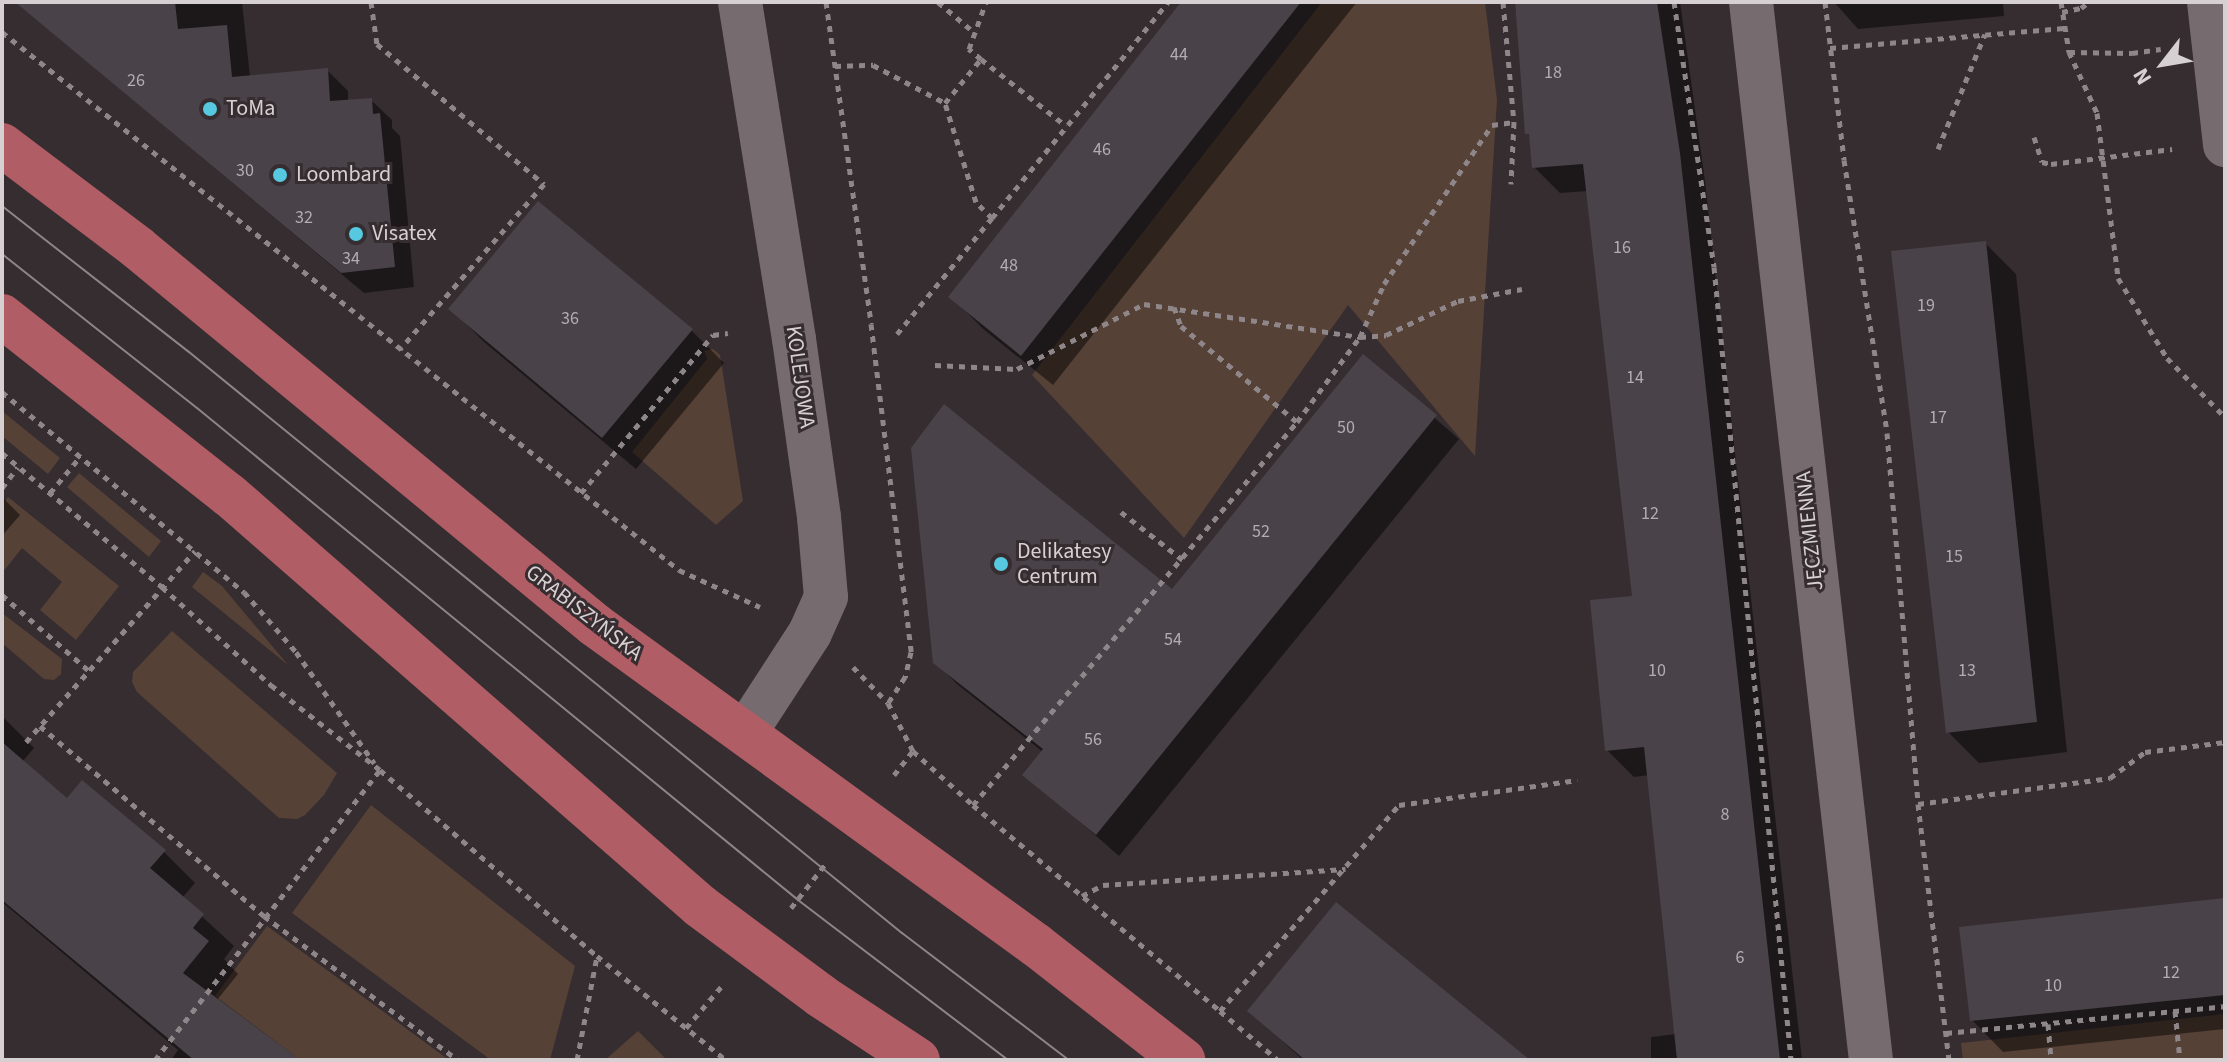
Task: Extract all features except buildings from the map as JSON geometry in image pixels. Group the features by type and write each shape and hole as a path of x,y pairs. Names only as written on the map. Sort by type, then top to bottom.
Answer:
{"main road":[{"name":"GRABISZYŃSKA","path":"2,145 138,248 595,625 1036,945 1183,1060"},
{"path":"2,316 229,495 663,874 898,1055"}],"street":[{"name":"KOLEJOWA","path":"740,2 794,339 819,517 826,597 810,633 745,733"},
{"name":"JĘCZMIENNA","path":"1751,2 1871,1060"},
{"path":"2211,22 2225,144"}],"path":[{"path":"371,2 377,44 544,184 400,349"},
{"path":"826,2 871,324 911,652 905,677 888,703"},
{"path":"938,2 975,33"},
{"path":"986,2 969,49 1066,126"},
{"path":"897,334 1168,2"},
{"path":"1503,2 1514,122 1511,184"},
{"path":"1674,2 1714,267 1791,1060"},
{"path":"1825,2 1887,433 1918,804 1949,1060"},
{"path":"2061,2 2069,52 2097,113 2118,278 2167,358 2225,417"},
{"path":"2062,12 2081,8 2089,2"},
{"path":"2069,52 2132,53 2211,22"},
{"path":"1830,48 2064,28"},
{"path":"2,32 679,570 765,609"},
{"path":"1938,149 1985,34"},
{"path":"945,103 981,59"},
{"path":"835,66 873,65 945,103 976,202 992,218"},
{"path":"973,805 1297,422 1360,337 1384,284 1492,125 1514,122"},
{"path":"2034,137 2042,162 2051,164 2225,144"},
{"path":"935,365 1017,369 1144,304 1360,337 1386,335 1458,301 1522,289"},
{"path":"1174,307 1181,326 1297,422"},
{"path":"581,493 713,335 728,333"},
{"path":"2,392 244,592 296,652 380,770"},
{"path":"2,453 162,587 271,685 380,770 597,956 726,1060"},
{"path":"50,493 80,457"},
{"path":"2,488 18,467"},
{"path":"1121,512 1183,560"},
{"path":"26,742 195,551"},
{"path":"2,595 88,670"},
{"path":"846,660 888,703 913,751 973,805 1278,1060"},
{"path":"40,726 264,916 458,1060"},
{"path":"1918,804 2110,778 2145,752 2225,742"},
{"path":"686,1028 798,900 913,751"},
{"path":"155,1060 380,770"},
{"path":"1220,1011 1399,805 1577,780"},
{"path":"1082,896 1103,885 1346,869"},
{"path":"577,1060 597,956"},
{"path":"1946,1033 2225,1006"},
{"path":"2175,1011 2180,1060"},
{"path":"2048,1024 2051,1060"}],"shaded area":[{"path":"1322,2 1485,2 1497,100 1475,456 1348,305 1184,538 1032,375"},
{"path":"713,349 720,355 743,501 716,525 632,452 707,359 704,351"},
{"path":"2,411 60,458 48,474 2,436"},
{"path":"79,473 161,541 149,557 67,487"},
{"path":"8,497 119,586 76,640 40,610 62,582 22,548 2,573 2,505"},
{"path":"203,572 222,586 288,665 192,587"},
{"path":"2,613 62,659 61,674 54,680 44,679 2,643"},
{"path":"172,631 337,773 324,795 305,815 297,819 279,818 137,692 132,682 133,672"},
{"path":"371,805 575,966 550,1060 491,1060 292,913"},
{"path":"267,926 449,1060 300,1060 215,996"},
{"path":"2225,1014 2225,1060 1963,1060 1961,1043"},
{"path":"638,1031 667,1060 605,1060"}],"tram line":[{"path":"2,206 189,352 902,933 1069,1060"},
{"path":"2,254 197,408 798,900 1008,1060"}],"place":[{"name":"ToMa","path":"210,109"},
{"name":"Loombard","path":"280,175"},
{"name":"Visatex","path":"356,234"},
{"name":"Delikatesy Centrum","path":"1001,564"}]}
